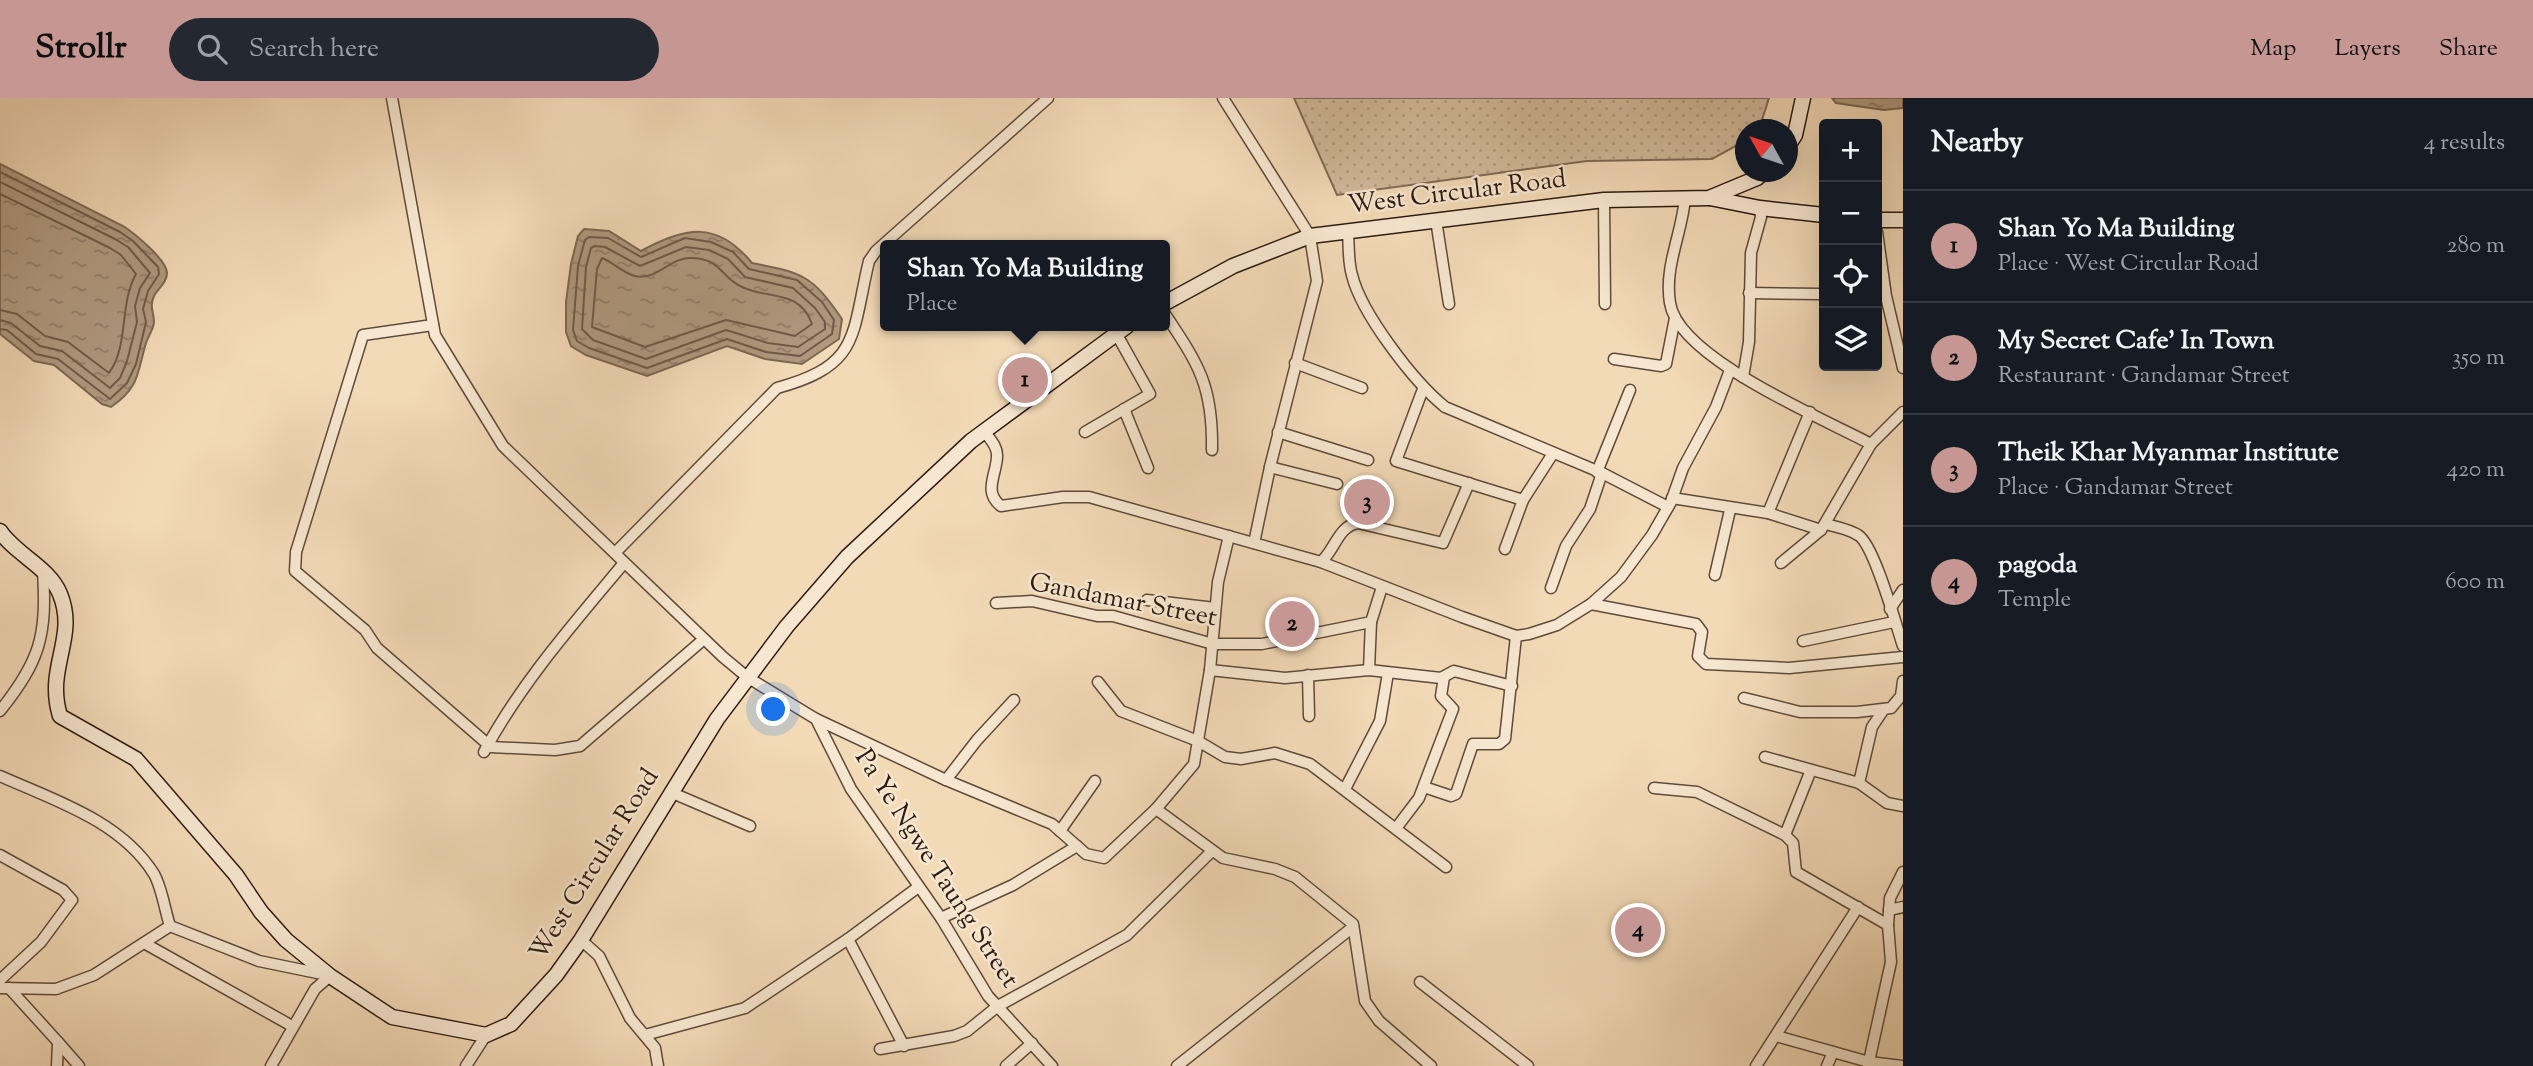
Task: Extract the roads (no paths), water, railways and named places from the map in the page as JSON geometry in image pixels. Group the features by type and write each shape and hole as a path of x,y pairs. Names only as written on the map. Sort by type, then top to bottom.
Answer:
{"street":[{"path":"391,98 435,335 503,446 747,677 816,719 946,780 1052,824 1086,854 1104,858 1156,809 1190,772 1196,757 1210,670 1214,608 1229,536"},
{"path":"888,240 1048,98"},
{"path":"1223,98 1310,236 1317,281 1278,432 1254,543"},
{"path":"1798,121 1803,98"},
{"name":"West Circular Road","path":"1170,300 1233,266 1310,236 1604,200 1709,198 1744,182"},
{"path":"1743,377 1749,342 1751,253 1761,217 1755,192 1758,182"},
{"path":"1685,198 1669,264 1670,304 1675,318 1700,346 1730,370 1871,444"},
{"path":"1709,198 1760,208 1819,214"},
{"path":"1604,200 1605,304"},
{"path":"1436,220 1449,304"},
{"path":"1882,220 1903,220"},
{"path":"1348,232 1352,276 1374,320 1423,389 1445,407 1552,455 1670,502 1768,513 1859,535 1865,541 1903,646"},
{"path":"1879,245 1886,296 1903,368"},
{"path":"615,554 777,388 808,380 844,355 869,261 880,247"},
{"path":"1749,293 1819,294"},
{"path":"1614,359 1661,366 1666,364 1675,318"},
{"path":"1170,322 1198,364 1206,385 1212,418 1212,450"},
{"path":"433,325 363,335 300,539 295,571 365,630 377,648 486,748"},
{"name":"West Circular Road","path":"486,1035 511,1024 556,975 581,940 670,792 747,677 847,557 909,497 984,431 1121,331"},
{"path":"1085,432 1150,394 1122,331"},
{"path":"1295,363 1362,388"},
{"path":"984,431 998,455 991,491 994,500 1001,506 1063,497 1089,497 1321,562 1516,636 1557,625 1591,604 1621,577 1652,535 1670,502 1683,468 1716,407 1730,370"},
{"path":"1423,389 1396,461 1523,500"},
{"path":"1551,588 1566,546 1590,509 1599,472 1630,390"},
{"path":"1124,409 1148,468"},
{"path":"1768,513 1810,412"},
{"path":"1781,563 1824,527 1871,444 1903,412"},
{"path":"1278,432 1368,460"},
{"path":"1505,549 1523,500 1552,455"},
{"path":"1270,467 1337,484"},
{"path":"1321,562 1333,550 1341,533 1357,523 1443,543 1469,483"},
{"path":"1715,575 1730,510"},
{"path":"0,531 7,542 43,572 60,593 68,628 53,682 60,716 136,759 236,875 261,912 286,940 330,976 392,1017 486,1035 474,1063"},
{"path":"486,748 540,666 624,563"},
{"path":"2,707 40,647 45,621 43,572"},
{"path":"1368,670 1371,622 1382,587"},
{"path":"1890,609 1903,590"},
{"path":"1147,600 1214,608"},
{"name":"Gandamar Street","path":"996,604 1032,601 1097,616 1113,616 1213,644 1262,644 1371,622"},
{"path":"1591,604 1696,624 1702,632 1698,656 1706,663 1788,668 1903,657"},
{"path":"1803,641 1895,622"},
{"path":"1424,787 1451,796 1456,794 1473,744 1502,743 1512,686 1516,636"},
{"path":"486,748 555,750 580,746 704,639"},
{"path":"1210,670 1265,677 1368,670 1444,677 1459,671 1512,686"},
{"path":"1345,789 1380,721 1388,673"},
{"path":"1308,675 1309,716"},
{"path":"1397,827 1424,787 1453,709 1441,696 1444,677"},
{"path":"1744,698 1801,712 1884,709 1898,702 1903,681"},
{"path":"1098,682 1121,711 1198,741 1215,752 1233,758 1269,752 1287,755 1310,764 1397,827 1446,867"},
{"path":"946,780 977,740 1014,700"},
{"path":"1860,783 1872,727 1884,709"},
{"name":"Pa Ye Ngwe Taung Street","path":"816,719 851,789 940,918 988,996 1052,1066"},
{"path":"1765,757 1860,783 1887,803 1903,806"},
{"path":"1785,835 1811,770"},
{"path":"0,776 91,817 121,839 154,875 170,926"},
{"path":"1060,831 1095,782"},
{"path":"1654,788 1697,792 1785,835 1793,843 1796,872 1888,925"},
{"path":"670,792 750,826"},
{"path":"1156,809 1223,858 1275,869 1295,877 1353,924 1365,1001 1379,1021 1431,1066"},
{"path":"940,918 1013,885 1077,846"},
{"path":"880,1049 967,1031 998,1006 1127,935 1212,851"},
{"path":"0,855 63,890 72,900 41,942 3,985"},
{"path":"1869,1064 1897,962 1888,925 1889,910 1890,898 1903,872"},
{"path":"645,1035 745,1007 848,939 917,888"},
{"path":"1756,1066 1858,906"},
{"path":"1889,910 1903,907"},
{"path":"170,926 259,961 330,976"},
{"path":"3,985 56,989 94,975 170,926"},
{"path":"1177,1066 1353,927"},
{"path":"848,939 904,1046"},
{"path":"581,940 599,956 624,1008 655,1048 658,1066"},
{"path":"144,943 292,1026"},
{"path":"271,1066 315,989 330,976"},
{"path":"1420,982 1523,1064"},
{"path":"3,985 79,1066"},
{"path":"1776,1036 1869,1064 1903,1066"},
{"path":"57,1066 58,1042"},
{"path":"1006,1066 1032,1043"},
{"path":"1827,1066 1833,1052"}],"water":[{"path":"1832,98 1903,98 1903,108 1884,110 1836,103"},
{"path":"0,164 123,226 149,247 166,268 166,280 153,300 154,324 136,379 127,393 111,407 102,404 54,365 34,361 0,334"},
{"path":"584,229 609,231 641,251 686,233 713,234 739,249 752,263 795,274 814,285 842,319 839,339 802,364 765,359 727,346 647,376 586,355 571,346 566,332 566,302 571,264 578,236"}],"place":[{"name":"Shan Yo Ma Building","path":"1025,380"},
{"name":"Theik Khar Myanmar Institute","path":"1367,502"},
{"name":"My Secret Cafe' In Town","path":"1292,624"},
{"name":"pagoda","path":"1638,930"}]}
